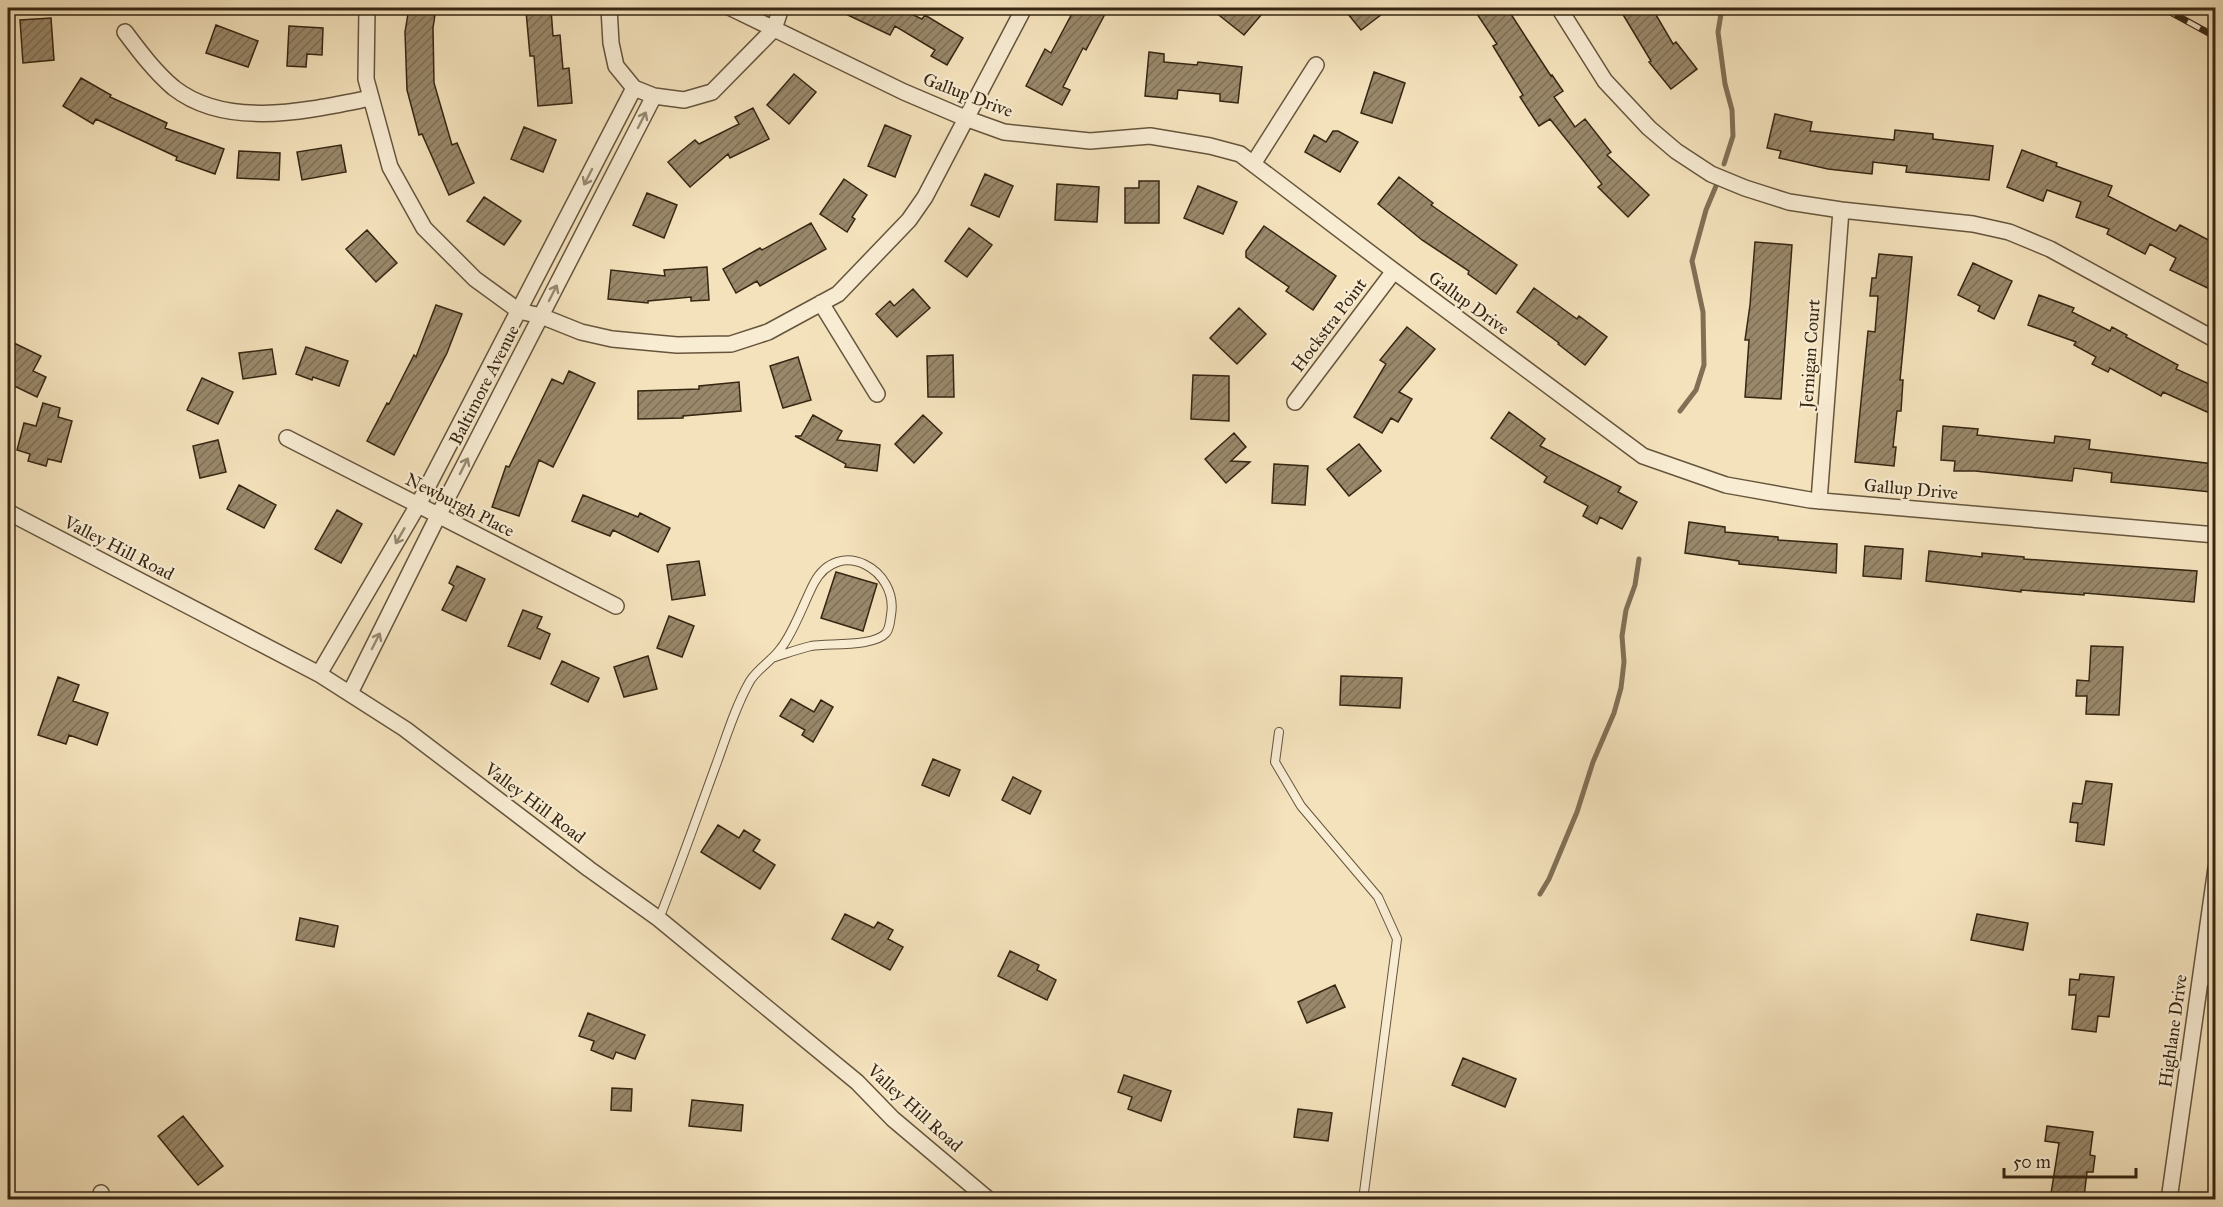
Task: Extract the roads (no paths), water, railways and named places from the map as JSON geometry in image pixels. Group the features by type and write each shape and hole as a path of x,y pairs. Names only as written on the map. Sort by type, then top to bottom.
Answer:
{"street":[{"path":"367,8 366,79 390,167 424,228 475,279 519,311 541,316 581,332 612,339 676,345 731,344 768,332 837,294 909,220 925,197 1024,8"},
{"path":"609,8 610,43 616,66 634,88 654,96 684,100 712,92 774,28 781,8"},
{"name":"Gallup Drive","path":"731,8 904,92 1004,132 1053,139 1090,141 1150,136 1210,146 1240,154 1394,272 1643,456 1726,485 1819,501 2216,535"},
{"path":"1559,8 1605,81 1649,128 1676,151 1711,174 1789,202 1840,210 1973,224 2009,232 2050,249 2216,340"},
{"path":"125,32 147,60 176,89 214,106 254,114 306,111 371,98"},
{"path":"1253,164 1316,64"},
{"name":"Baltimore Avenue","path":"319,674 418,505 634,88"},
{"name":"Baltimore Avenue","path":"350,693 438,516 654,96"},
{"name":"Jernigan Court","path":"1819,501 1840,210"},
{"name":"Hockstra Point","path":"1295,402 1394,272"},
{"path":"821,303 877,394"},
{"name":"Newburgh Place","path":"286,438 616,606"},
{"name":"Valley Hill Road","path":"8,512 319,674 405,729 589,870 659,919 856,1082 893,1119 989,1200"},
{"name":"Highlane Drive","path":"2169,1200 2216,868"}],"lane":[{"path":"659,919 735,713 751,679 772,658 782,648 819,575 832,563 852,560 880,575 888,589 892,609 890,624 885,634 874,639 812,646 772,658"},
{"path":"1279,732 1275,762 1301,806 1378,897 1397,939 1364,1200"},
{"path":"2200,980 2216,982"}],"waterway":[{"path":"1722,8 1718,32 1725,84 1732,110 1733,136 1724,164"},
{"path":"1680,411 1696,390 1704,365 1703,312 1692,261 1706,210 1716,186"},
{"path":"1540,894 1549,879 1577,812 1593,762 1614,713 1621,688 1624,662 1622,636 1626,610 1635,585 1639,559"}],"railway":[{"path":"2163,8 2216,37"}]}
